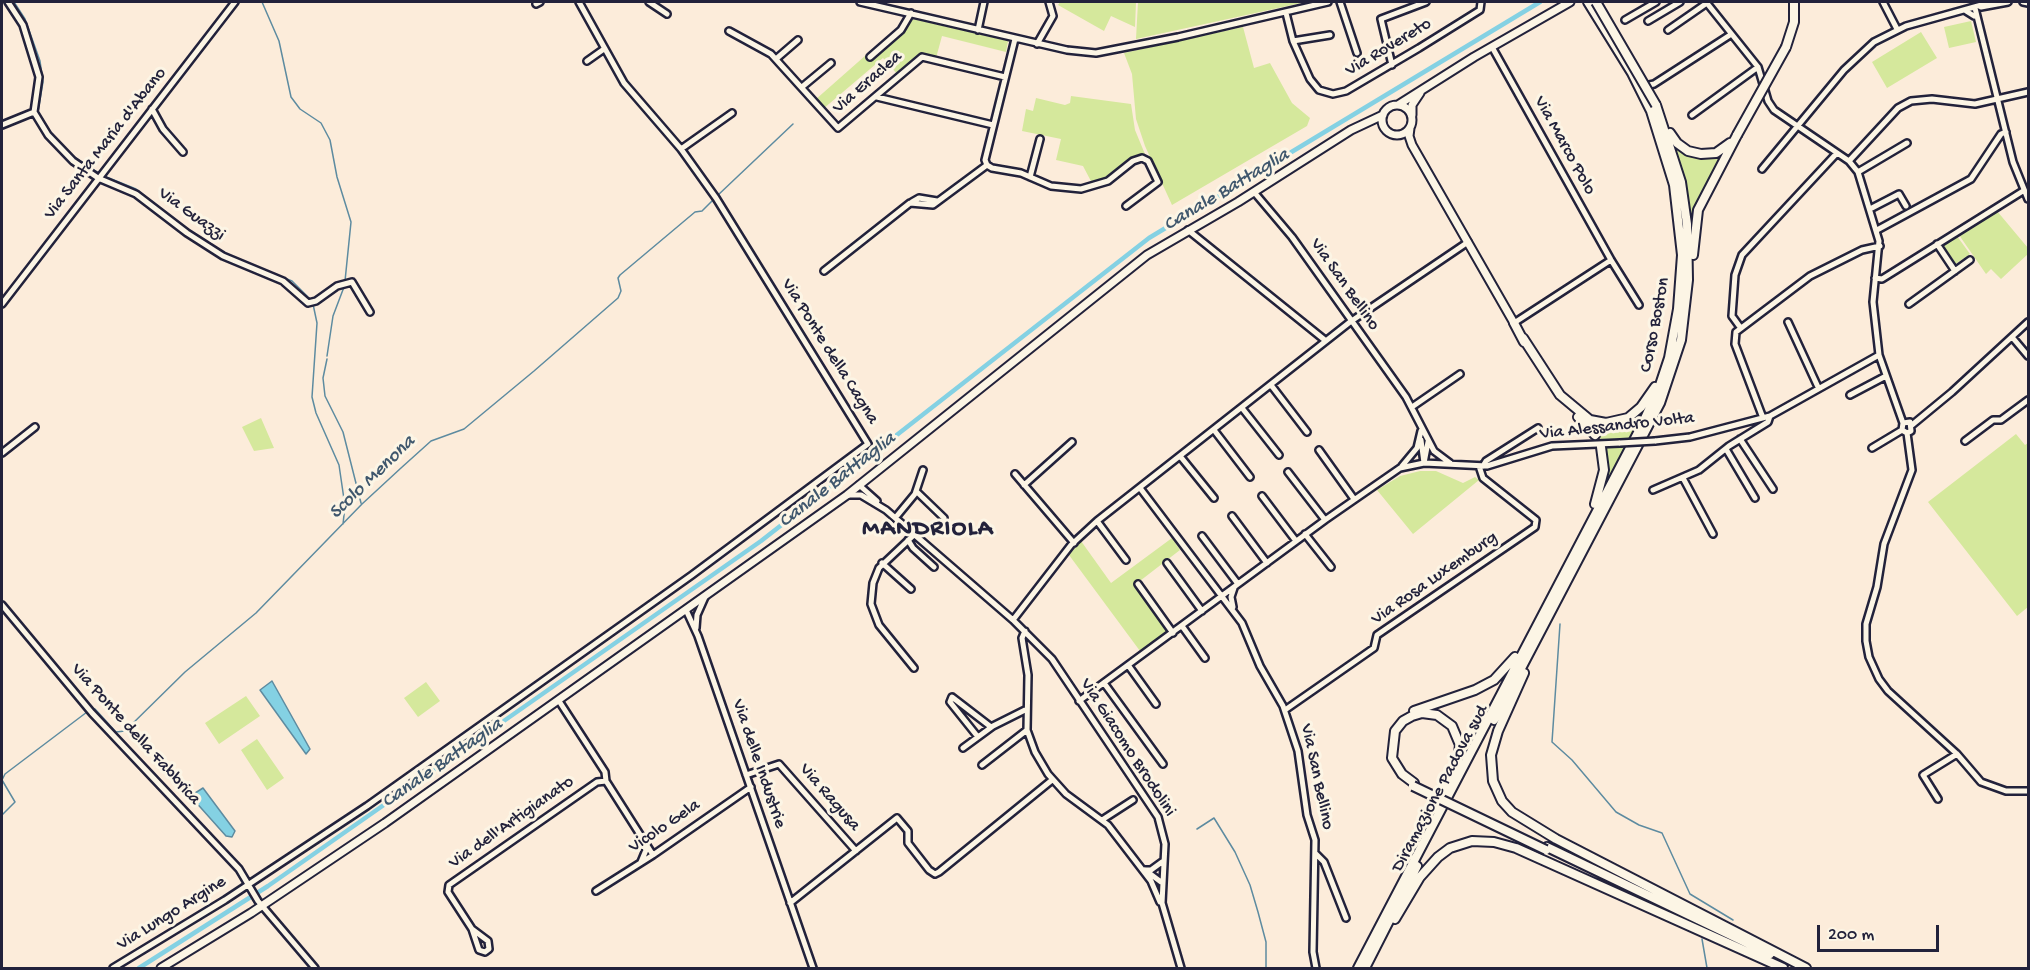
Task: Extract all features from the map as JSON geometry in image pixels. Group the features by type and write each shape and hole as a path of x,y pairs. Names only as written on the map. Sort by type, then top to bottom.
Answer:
{"highway":[{"name":"Corso Boston","path":"1527,642 1642,425 1665,372 1678,309 1682,255 1674,185 1654,108 1588,2"},
{"name":"Corso Boston","path":"1544,625 1660,403 1681,340 1687,307 1689,262 1681,183 1654,108 1596,2"},
{"path":"1687,307 1698,210 1786,47 1794,22 1794,2"},
{"path":"1654,108 1672,137 1688,151 1701,154 1716,153 1737,135"},
{"path":"1514,323 1558,398 1595,435"},
{"path":"1523,338 1564,400 1583,416 1598,422 1614,422 1634,412 1645,402 1665,372"},
{"path":"1580,543 1603,481 1601,447"},
{"path":"1544,625 1498,731 1491,755 1493,781 1502,801 1522,820 1556,839 1806,969"},
{"name":"Diramazione Padova sud","path":"1365,969 1544,625"},
{"path":"1527,642 1494,680 1475,690 1408,714 1394,727 1388,753 1399,776 1789,969"},
{"name":"Diramazione Padova sud","path":"1358,969 1527,642"},
{"path":"1414,785 1402,774 1392,758 1395,731 1412,716 1422,713 1437,715 1452,726 1457,735 1460,753 1423,843"},
{"path":"1365,969 1420,877 1432,862 1450,848 1472,841 1494,842 1516,848 1783,969"},
{"path":"1546,849 1801,969"}],"main road":[{"path":"161,969 559,701 847,495 1132,267 1342,136 1383,115 1389,108 1398,105 1570,2"},
{"path":"1425,88 1412,105 1409,136 1412,145 1514,323"},
{"path":"1398,105 1407,109 1412,118"},
{"path":"1383,115 1384,127 1390,134 1399,135 1412,145"},
{"path":"1342,136 1370,127 1384,127"},
{"path":"1399,135 1410,128"}],"street":[{"path":"2,125 34,111 39,77 23,25 8,2"},
{"name":"Via Santa Maria d'Abano","path":"2,304 235,2"},
{"name":"Via Ponte della Cagna","path":"248,885 367,806 497,714 711,561 868,444 715,197 681,149 624,83 579,2"},
{"path":"649,2 667,14"},
{"path":"860,2 1037,44 1076,52 1096,53 1328,2"},
{"path":"978,30 984,2"},
{"path":"1037,44 1053,16 1049,2"},
{"path":"1340,2 1357,53"},
{"path":"1392,65 1382,19 1426,2"},
{"name":"Via Rovereto","path":"1286,13 1293,41 1314,85 1326,93 1346,91 1392,65 1480,10 1481,2"},
{"path":"1625,20 1656,2"},
{"path":"1648,21 1680,2"},
{"path":"1668,30 1706,2 1758,67 1770,105 1849,161 1858,172 1880,246 1874,302 1879,356 1903,423 1912,460 1908,480 1884,544 1877,586 1867,618 1866,643 1873,669 1888,691 1957,754 1986,785 2006,791 2028,791"},
{"path":"1883,2 1897,29"},
{"path":"1977,8 1992,2"},
{"path":"1762,169 1861,52 1897,29 2008,2"},
{"path":"2024,2 2028,3"},
{"path":"1977,8 1976,16 2006,132 2023,191 2028,199"},
{"path":"1976,16 1977,8"},
{"path":"1966,11 1976,16"},
{"path":"870,57 901,30 910,13"},
{"name":"Via Eraclea","path":"729,31 752,42 776,58 838,128 922,57 1005,77"},
{"path":"1293,41 1330,35"},
{"path":"1643,87 1654,84 1731,35"},
{"path":"987,165 985,160 1015,39"},
{"path":"776,58 798,40"},
{"name":"Via Marco Polo","path":"1492,47 1611,260 1639,305"},
{"path":"587,61 604,49"},
{"path":"802,87 831,63"},
{"path":"1692,115 1758,67"},
{"path":"1849,161 1904,104 1925,99 1971,104 2028,92"},
{"path":"877,97 993,125"},
{"name":"Via Santa Maria d'Abano","path":"152,109 163,129 183,152"},
{"name":"Via Guazzi","path":"34,111 48,135 64,153 100,176 136,194 187,233 230,260 283,281 313,302 337,286 352,282 370,312"},
{"path":"681,149 732,112"},
{"path":"1877,230 1971,179 2001,134 2006,132"},
{"path":"1030,177 1040,139"},
{"path":"1858,172 1907,143"},
{"path":"1740,327 1732,316 1735,275 1742,255 1837,153"},
{"path":"987,165 1030,177 1057,188 1080,189 1108,181 1137,158 1148,161 1158,182 1126,206"},
{"path":"824,272 910,203 919,198 938,201 987,165"},
{"path":"1875,278 1882,279 2023,191"},
{"name":"Via San Bellino","path":"1254,192 1292,237 1412,407 1428,442 1440,456 1454,466"},
{"path":"1870,209 1899,194 1906,206"},
{"path":"1188,230 1326,341"},
{"path":"1013,620 1074,543 1097,521 1350,321 1468,242"},
{"path":"1937,244 1955,271"},
{"path":"1763,418 1735,344 1735,334 1740,327 1810,276 1862,250 1880,246"},
{"path":"1514,323 1611,260"},
{"path":"1909,304 1970,260"},
{"path":"1788,322 1818,387"},
{"path":"1872,448 1911,431 1912,425 2028,322"},
{"path":"2012,337 2028,356"},
{"name":"Via Alessandro Volta","path":"1454,466 1503,463 1552,446 1690,437 1770,416 1818,387 1879,356"},
{"path":"1412,407 1460,374"},
{"path":"1850,395 1886,376"},
{"path":"1271,385 1307,432"},
{"path":"1965,441 1993,420 2001,420 2028,400"},
{"path":"1242,408 1279,455"},
{"name":"Via Alessandro Volta","path":"1653,490 1699,470 1740,439 1768,422 1770,416"},
{"path":"1903,423 1908,422 1912,425"},
{"path":"2,453 35,427"},
{"name":"Via Alessandro Volta","path":"1481,466 1538,428"},
{"name":"Via San Bellino","path":"1226,596 1305,534 1400,468 1415,452 1421,429"},
{"path":"1214,430 1250,477"},
{"name":"Via San Bellino","path":"1420,438 1424,463"},
{"path":"1740,439 1773,489"},
{"path":"1024,485 1072,442"},
{"path":"1424,463 1428,442"},
{"path":"1726,449 1755,498"},
{"path":"1319,450 1354,499"},
{"path":"1498,453 1503,463"},
{"path":"1180,456 1214,498"},
{"name":"Via San Bellino","path":"1400,468 1424,463 1454,466"},
{"name":"Via Rosa Luxemburg","path":"1285,710 1374,648 1377,635 1535,527 1536,520 1483,478 1481,466"},
{"path":"896,517 916,491 923,470"},
{"path":"1288,472 1325,520"},
{"path":"1015,474 1074,543"},
{"path":"847,495 867,495 869,478"},
{"path":"1683,478 1713,534"},
{"name":"Via Giacomo Brodolini","path":"858,486 1013,620 1052,659 1158,817 1164,836 1162,903"},
{"path":"1079,701 1226,596 1140,488"},
{"path":"916,491 944,518"},
{"path":"1262,496 1296,542"},
{"path":"1232,516 1267,563"},
{"path":"1097,521 1126,560"},
{"path":"914,668 874,616 871,592 882,563 915,534"},
{"path":"1305,534 1331,567"},
{"path":"1202,536 1236,586"},
{"path":"908,540 913,548 934,567"},
{"path":"882,563 911,589"},
{"path":"1167,563 1202,611"},
{"path":"1138,584 1173,633"},
{"name":"Via delle Industrie","path":"698,636 697,615 705,596"},
{"name":"Via San Bellino","path":"1226,596 1234,612"},
{"name":"Via San Bellino","path":"1226,596 1248,633 1260,666 1285,710 1298,751 1316,854 1324,862 1346,918"},
{"name":"Via Ponte della Fabbrica","path":"2,605 89,709 233,862 260,903 315,969"},
{"name":"Via delle Industrie","path":"689,608 697,615"},
{"name":"Via delle Industrie","path":"689,608 813,969"},
{"path":"1182,626 1205,658"},
{"path":"1025,631 1022,638 1028,675 1025,710 1027,730 1035,752 1052,780 1066,794 1102,820 1143,868 1162,903 1181,969"},
{"path":"1128,665 1156,704"},
{"path":"1104,683 1163,764"},
{"path":"978,737 950,702 952,697 991,727"},
{"path":"559,701 653,855"},
{"path":"963,748 991,727 1025,710"},
{"path":"982,765 1027,730"},
{"path":"1938,799 1923,775 1957,754"},
{"name":"Via Ragusa","path":"746,775 779,764 856,851"},
{"path":"790,903 895,819 900,819 908,831 908,843 929,870 935,874 1052,780"},
{"name":"Via dell'Artigianato","path":"472,929 448,892 449,885 597,782 606,781"},
{"name":"Vicolo Gela","path":"596,891 653,855 751,787"},
{"path":"1102,820 1133,800"},
{"path":"640,863 646,850 642,836"},
{"path":"1316,854 1313,952 1316,969"},
{"path":"1143,868 1155,868 1163,860"},
{"path":"1143,868 1161,883"},
{"path":"1151,881 1161,883"},
{"name":"Via Lungo Argine","path":"113,969 248,885"}],"green space":[{"path":"1060,2 1136,2 1135,27 1111,16 1104,31 1058,5"},
{"path":"1138,2 1306,2 1136,39"},
{"path":"913,19 1008,41 1006,52 942,36 936,58 926,56 898,75 883,58 823,109 815,100 866,55 871,59"},
{"path":"1971,21 1976,42 1949,48 1944,27"},
{"path":"1243,27 1254,68 1270,63 1292,103 1310,118 1307,126 1172,205 1145,146 1136,119 1132,74 1124,53"},
{"path":"1921,32 1937,58 1887,88 1872,62"},
{"path":"1071,96 1131,104 1135,130 1147,159 1142,157 1109,179 1093,185 1083,166 1056,160 1061,139 1022,131 1026,109 1033,111 1036,98 1065,105 1070,103"},
{"path":"1737,136 1692,218 1675,144 1681,148 1716,153"},
{"path":"1997,211 2028,248 2028,254 2001,279 1991,269 1986,274 1959,235"},
{"path":"1957,236 1970,254 1954,265 1951,261 1953,259 1942,247"},
{"path":"1642,409 1644,411 1607,482 1605,481 1605,452 1600,437 1590,425 1592,422 1601,424"},
{"path":"261,418 274,448 254,451 242,427"},
{"path":"2016,434 2025,445 2028,443 2028,607 2017,616 1928,502"},
{"path":"1420,471 1436,471 1463,483 1475,477 1479,480 1413,534 1377,490 1400,476"},
{"path":"1172,538 1180,550 1136,584 1167,631 1140,651 1069,555 1081,541 1111,583"},
{"path":"426,682 440,701 418,717 404,698"},
{"path":"246,696 260,716 219,744 205,723"},
{"path":"257,739 284,778 267,790 241,750"}],"water":[{"path":"272,681 310,749 306,754 260,690"},
{"path":"203,788 235,831 232,837 226,836 193,799 192,795"}],"waterway":[{"path":"14,2 25,19 40,61 43,82 38,112 53,136"},
{"path":"262,2 279,41 291,97 300,109 321,123 330,140 337,177 351,222 345,281"},
{"name":"Canale Battaglia","path":"139,968 268,886 761,541 1149,238 1540,2"},
{"name":"Scolo Menona","path":"717,196 793,124"},
{"path":"71,155 100,174"},
{"path":"104,176 136,189 194,234 228,255"},
{"name":"Scolo Menona","path":"91,709 95,709 116,732 125,731 185,672 256,613 362,504 401,468 431,441 464,429 534,371 618,298 621,291 618,278 620,275 695,212 702,211 714,199"},
{"path":"249,264 292,281 311,300"},
{"path":"327,356 333,316 344,287"},
{"path":"313,304 317,323 312,397 316,413 339,465 345,506 343,524"},
{"path":"327,359 323,378 325,396 343,432 361,503"},
{"path":"1560,624 1552,742 1572,760 1616,812 1639,825 1662,833 1690,894 1733,920"},
{"name":"Scolo Menona","path":"2,815 15,802 2,780 5,774 87,712"},
{"path":"1197,829 1214,818 1235,852 1250,885 1258,912 1266,942 1266,968"},
{"path":"1702,939 1707,968"}],"district":[{"name":"MANDRIOLA","path":"928,530"}]}
